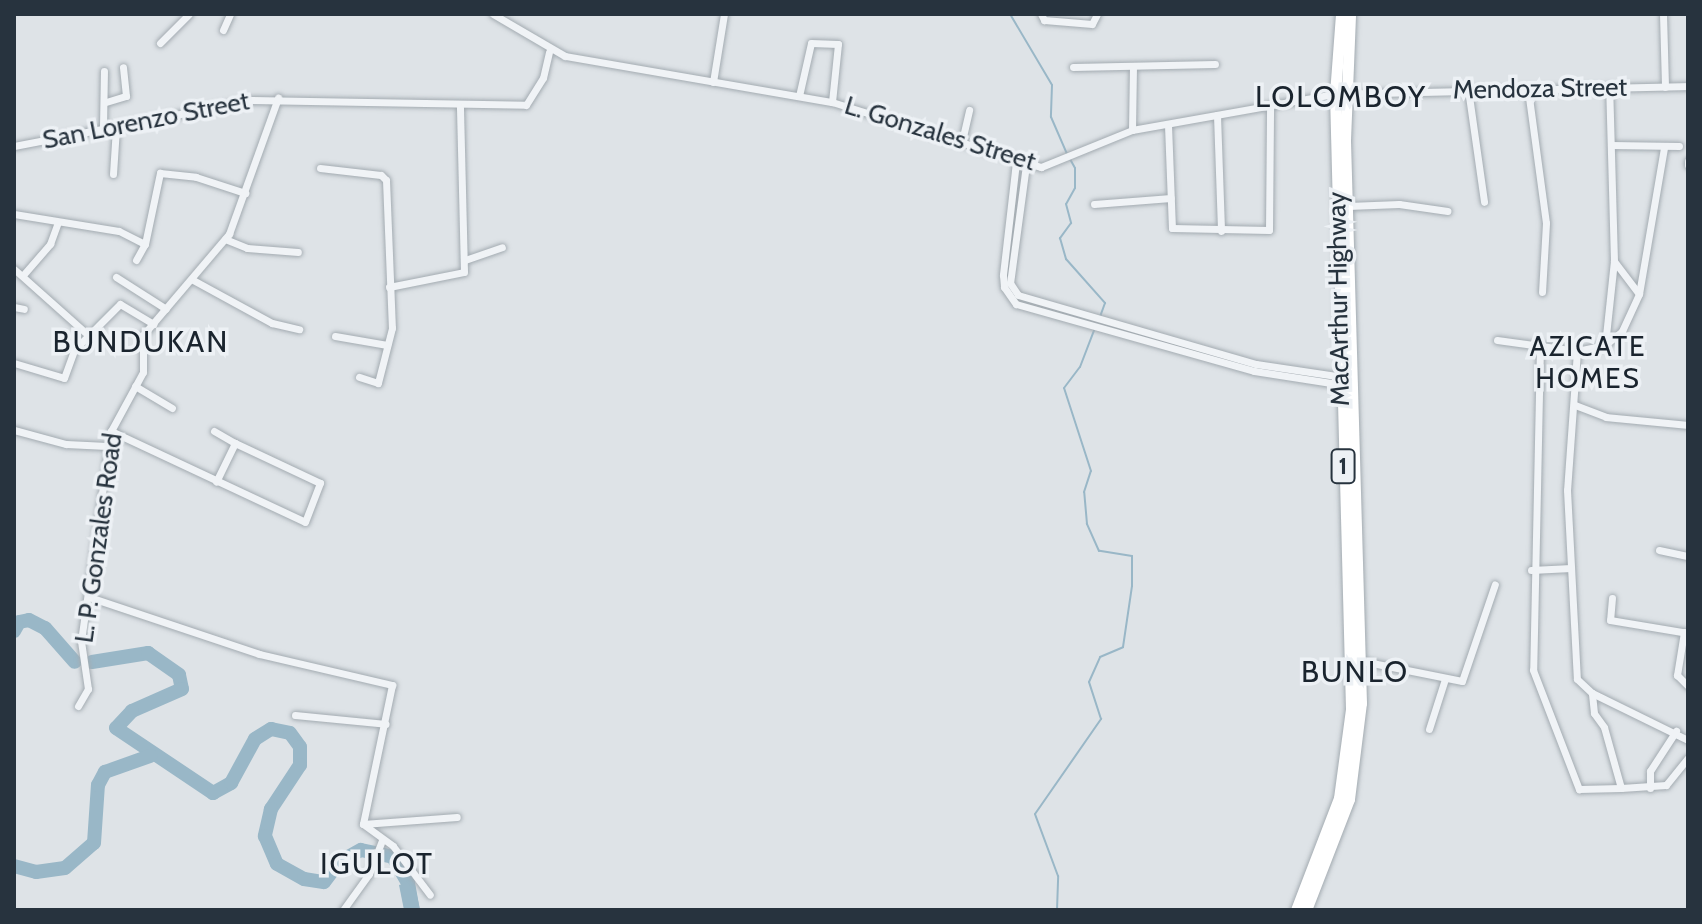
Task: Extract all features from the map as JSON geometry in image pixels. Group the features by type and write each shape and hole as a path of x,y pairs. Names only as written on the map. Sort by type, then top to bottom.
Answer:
{"highway":[{"name":"MacArthur Highway","path":"1296,910 1339,798 1354,660 1340,94 1341,14"},
{"name":"MacArthur Highway","path":"1346,381 1348,206 1340,94 1350,14"},
{"name":"MacArthur Highway","path":"1306,910 1349,799 1361,703 1354,660"}],"street":[{"path":"160,43 189,14"},
{"path":"223,30 230,14"},
{"name":"L. Gonzales Street","path":"493,14 549,52 832,102 962,141 1026,165 1062,161 1132,130 1340,94"},
{"path":"713,82 724,14"},
{"path":"1041,14 1044,20 1092,24 1097,14"},
{"path":"1663,14 1665,87"},
{"path":"799,96 811,43 838,44 832,102"},
{"path":"278,98 460,107 526,105 543,78 549,52"},
{"path":"1073,67 1215,64"},
{"path":"1132,130 1133,66"},
{"path":"106,102 126,96 123,67"},
{"path":"103,127 106,102 104,71"},
{"name":"Mendoza Street","path":"1340,94 1688,86"},
{"path":"1605,345 1614,261 1609,87"},
{"path":"1468,89 1484,202"},
{"path":"1528,90 1546,223 1542,292"},
{"name":"San Lorenzo Street","path":"14,146 116,127 210,104 278,98"},
{"name":"L. P. Gonzales Road","path":"78,706 88,689 81,641 111,431 143,372 143,335 225,239 245,193 278,98"},
{"path":"1168,125 1173,229 1221,231 1270,228 1270,105"},
{"path":"389,287 460,276 465,260 460,107"},
{"path":"962,141 969,110"},
{"path":"1217,115 1221,231"},
{"path":"113,174 116,127"},
{"path":"1611,145 1679,146"},
{"path":"1497,340 1577,351 1605,345 1622,331 1639,294 1664,147"},
{"path":"1016,162 1004,287 1016,304 1256,364 1346,381"},
{"path":"1026,165 1013,290 1027,300 1091,322"},
{"path":"320,168 386,178 387,345 378,383 359,377"},
{"path":"136,260 145,244 154,181 160,173 196,177 245,193"},
{"path":"1094,204 1171,198"},
{"path":"1348,206 1399,204 1447,211"},
{"path":"14,214 119,231 145,244"},
{"path":"24,274 50,244 58,222"},
{"path":"225,239 247,248 298,252"},
{"path":"465,260 502,247"},
{"path":"1614,261 1639,294"},
{"path":"14,269 24,274 88,335"},
{"path":"116,277 166,309"},
{"path":"193,280 272,323 299,329"},
{"path":"14,363 64,378 74,350 120,304 153,324"},
{"path":"14,307 24,309"},
{"path":"335,336 387,345"},
{"path":"1540,346 1531,570 1533,670 1579,789 1666,785 1688,758"},
{"path":"1577,351 1567,490 1577,679 1592,693 1676,731 1688,740"},
{"path":"135,386 172,408"},
{"path":"1575,405 1606,417 1688,425"},
{"path":"14,430 66,444 107,446"},
{"path":"111,431 301,524 320,483 214,431"},
{"path":"216,482 235,443"},
{"path":"1659,550 1688,556"},
{"path":"1531,570 1571,568"},
{"path":"1354,660 1462,681 1495,584"},
{"path":"89,597 259,654 390,684 394,688 363,824"},
{"path":"1612,598 1610,620 1686,633 1677,675 1688,686"},
{"path":"1429,729 1445,679"},
{"path":"1592,693 1594,713 1604,727 1621,788"},
{"path":"295,715 386,724"},
{"path":"1650,788 1650,771 1676,731"},
{"path":"363,824 457,817"},
{"path":"363,824 404,857 430,895"},
{"path":"343,910 374,863 382,840"}],"water":[{"path":"414,881 420,910 404,910 399,885"}],"waterway":[{"path":"1010,14 1052,85 1051,117 1067,154"},
{"path":"1070,159 1075,168 1075,188 1066,204 1071,223 1060,238 1066,259 1105,303 1100,317"},
{"path":"1057,910 1058,876 1035,814 1101,719 1089,682 1100,657 1123,647 1132,586 1132,556 1099,551 1087,524 1084,492 1091,471 1064,388 1080,367 1094,330"},
{"path":"14,631 19,622 29,620 45,628 75,662"},
{"path":"92,662 148,653 179,675 182,689 132,711 116,728 213,793 231,783 255,739 271,729 290,733 300,747 300,765 271,809 265,836 277,864 304,879 324,882 339,862 361,850 393,857 408,883 413,910"},
{"path":"14,866 36,872 65,868 94,843 98,785 105,772 150,756"}],"district":[{"name":"LOLOMBOY","path":"1341,97"},
{"name":"BUNDUKAN","path":"141,342"},
{"name":"AZICATE HOMES","path":"1588,362"},
{"name":"BUNLO","path":"1355,672"},
{"name":"IGULOT","path":"377,864"}]}
